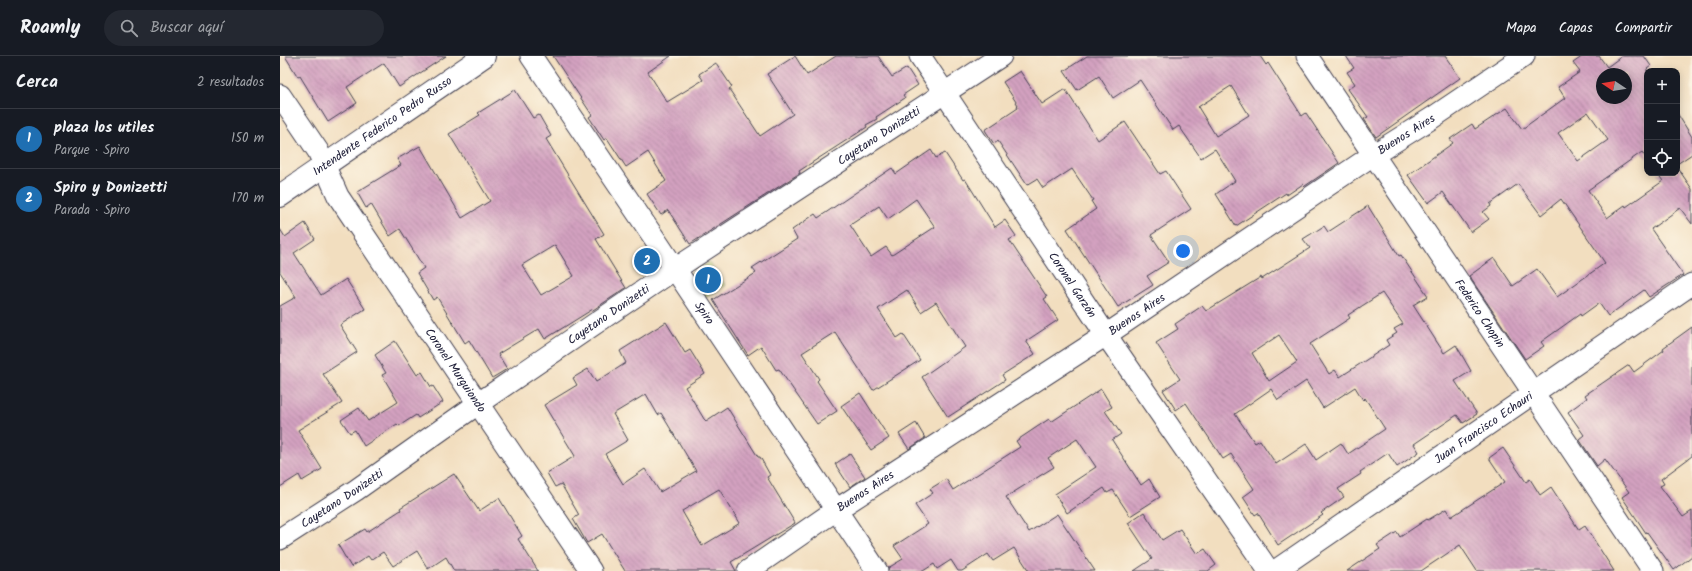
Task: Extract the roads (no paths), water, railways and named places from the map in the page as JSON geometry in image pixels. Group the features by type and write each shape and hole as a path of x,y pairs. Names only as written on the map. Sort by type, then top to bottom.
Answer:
{"street":[{"name":"Intendente Federico Pedro Russo","path":"280,196 326,166 484,56"},
{"name":"Spiro","path":"531,56 877,571"},
{"name":"Coronel Garzón","path":"920,56 1106,335 1269,571"},
{"name":"Cayetano Donizetti","path":"280,540 356,490 479,403 675,269 1001,56"},
{"name":"Federico Chopin","path":"1307,56 1653,571"},
{"name":"Buenos Aires","path":"748,571 836,510 1106,335 1373,155 1432,118 1524,56"},
{"name":"Coronel Murguiondo","path":"280,95 318,151 326,166 338,196 591,571"},
{"name":"Juan Francisco Echauri","path":"1275,571 1692,284"}],"place":[{"name":"Spiro y Donizetti","path":"647,261"},
{"name":"plaza los utiles","path":"708,280"}]}
